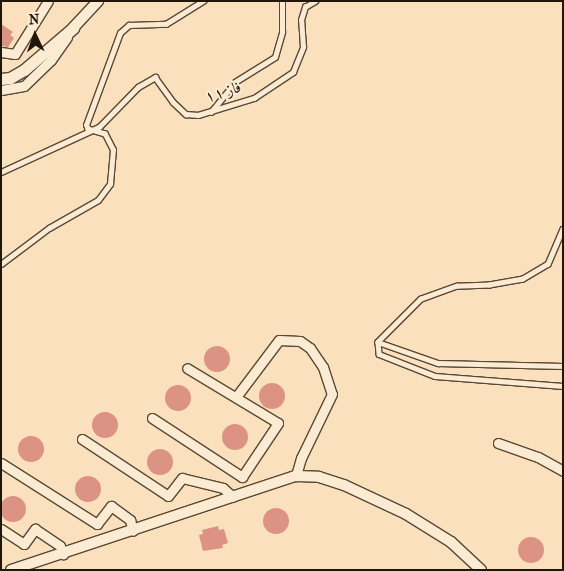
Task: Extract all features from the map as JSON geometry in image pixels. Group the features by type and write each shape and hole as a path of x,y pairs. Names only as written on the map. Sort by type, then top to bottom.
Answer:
{"main road":[{"path":"1,79 10,78 24,70 73,28"}],"street":[{"path":"1,52 16,54 48,1"},
{"path":"1,90 24,86 34,77 51,60 73,28 98,1"},
{"path":"236,397 279,340 300,341 310,348 323,367 332,394 300,458 296,476"},
{"path":"152,418 242,477 278,423 187,368"},
{"path":"82,439 168,496 182,478 223,488 233,497"},
{"path":"498,443 538,457 563,471"},
{"path":"1,463 98,524 110,506 130,520 133,531"},
{"path":"11,570 296,476 319,477 344,485 406,514 451,542 481,570"},
{"path":"1,529 24,544 35,529 60,546 63,554"}],"lane":[{"path":"1,264 49,228 98,200 110,184 113,150 105,134 88,129 86,125 120,34 129,25 166,24 203,1"},
{"path":"211,112 234,82 276,57 282,32 282,1"},
{"name":"فاز ۱۱","path":"1,172 93,130 138,87 155,77 173,102 186,114 211,112 254,98 294,72 303,47 301,20 305,7 315,1"},
{"path":"563,229 548,264 523,279 490,285 457,286 421,299 378,342 379,354 435,376 563,386"},
{"path":"378,342 438,363 563,366"}],"building":[{"path":"1,24 13,32 10,35 14,38 8,47 1,46"},
{"path":"217,346 226,350 230,359 226,368 217,372 208,368 204,359 208,350"},
{"path":"272,383 281,387 285,396 281,405 272,409 263,405 259,396 263,387"},
{"path":"178,385 187,389 191,398 187,407 178,411 169,407 165,398 169,389"},
{"path":"105,412 114,416 118,425 114,434 105,438 96,434 92,425 96,416"},
{"path":"235,424 244,428 248,437 244,446 235,450 226,446 222,437 226,428"},
{"path":"31,436 40,440 44,449 40,458 31,462 22,458 18,449 22,440"},
{"path":"160,449 169,453 173,462 169,471 160,475 151,471 147,462 151,453"},
{"path":"88,476 97,480 101,489 97,498 88,502 79,498 75,489 79,480"},
{"path":"13,496 22,500 26,509 22,518 13,522 4,518 0,509 4,500"},
{"path":"276,508 285,512 289,521 285,530 276,534 267,530 263,521 267,512"},
{"path":"218,526 219,530 224,529 228,543 222,545 223,548 203,551 199,535 203,534 202,530"},
{"path":"531,537 540,541 544,550 540,559 531,563 522,559 518,550 522,541"}]}
